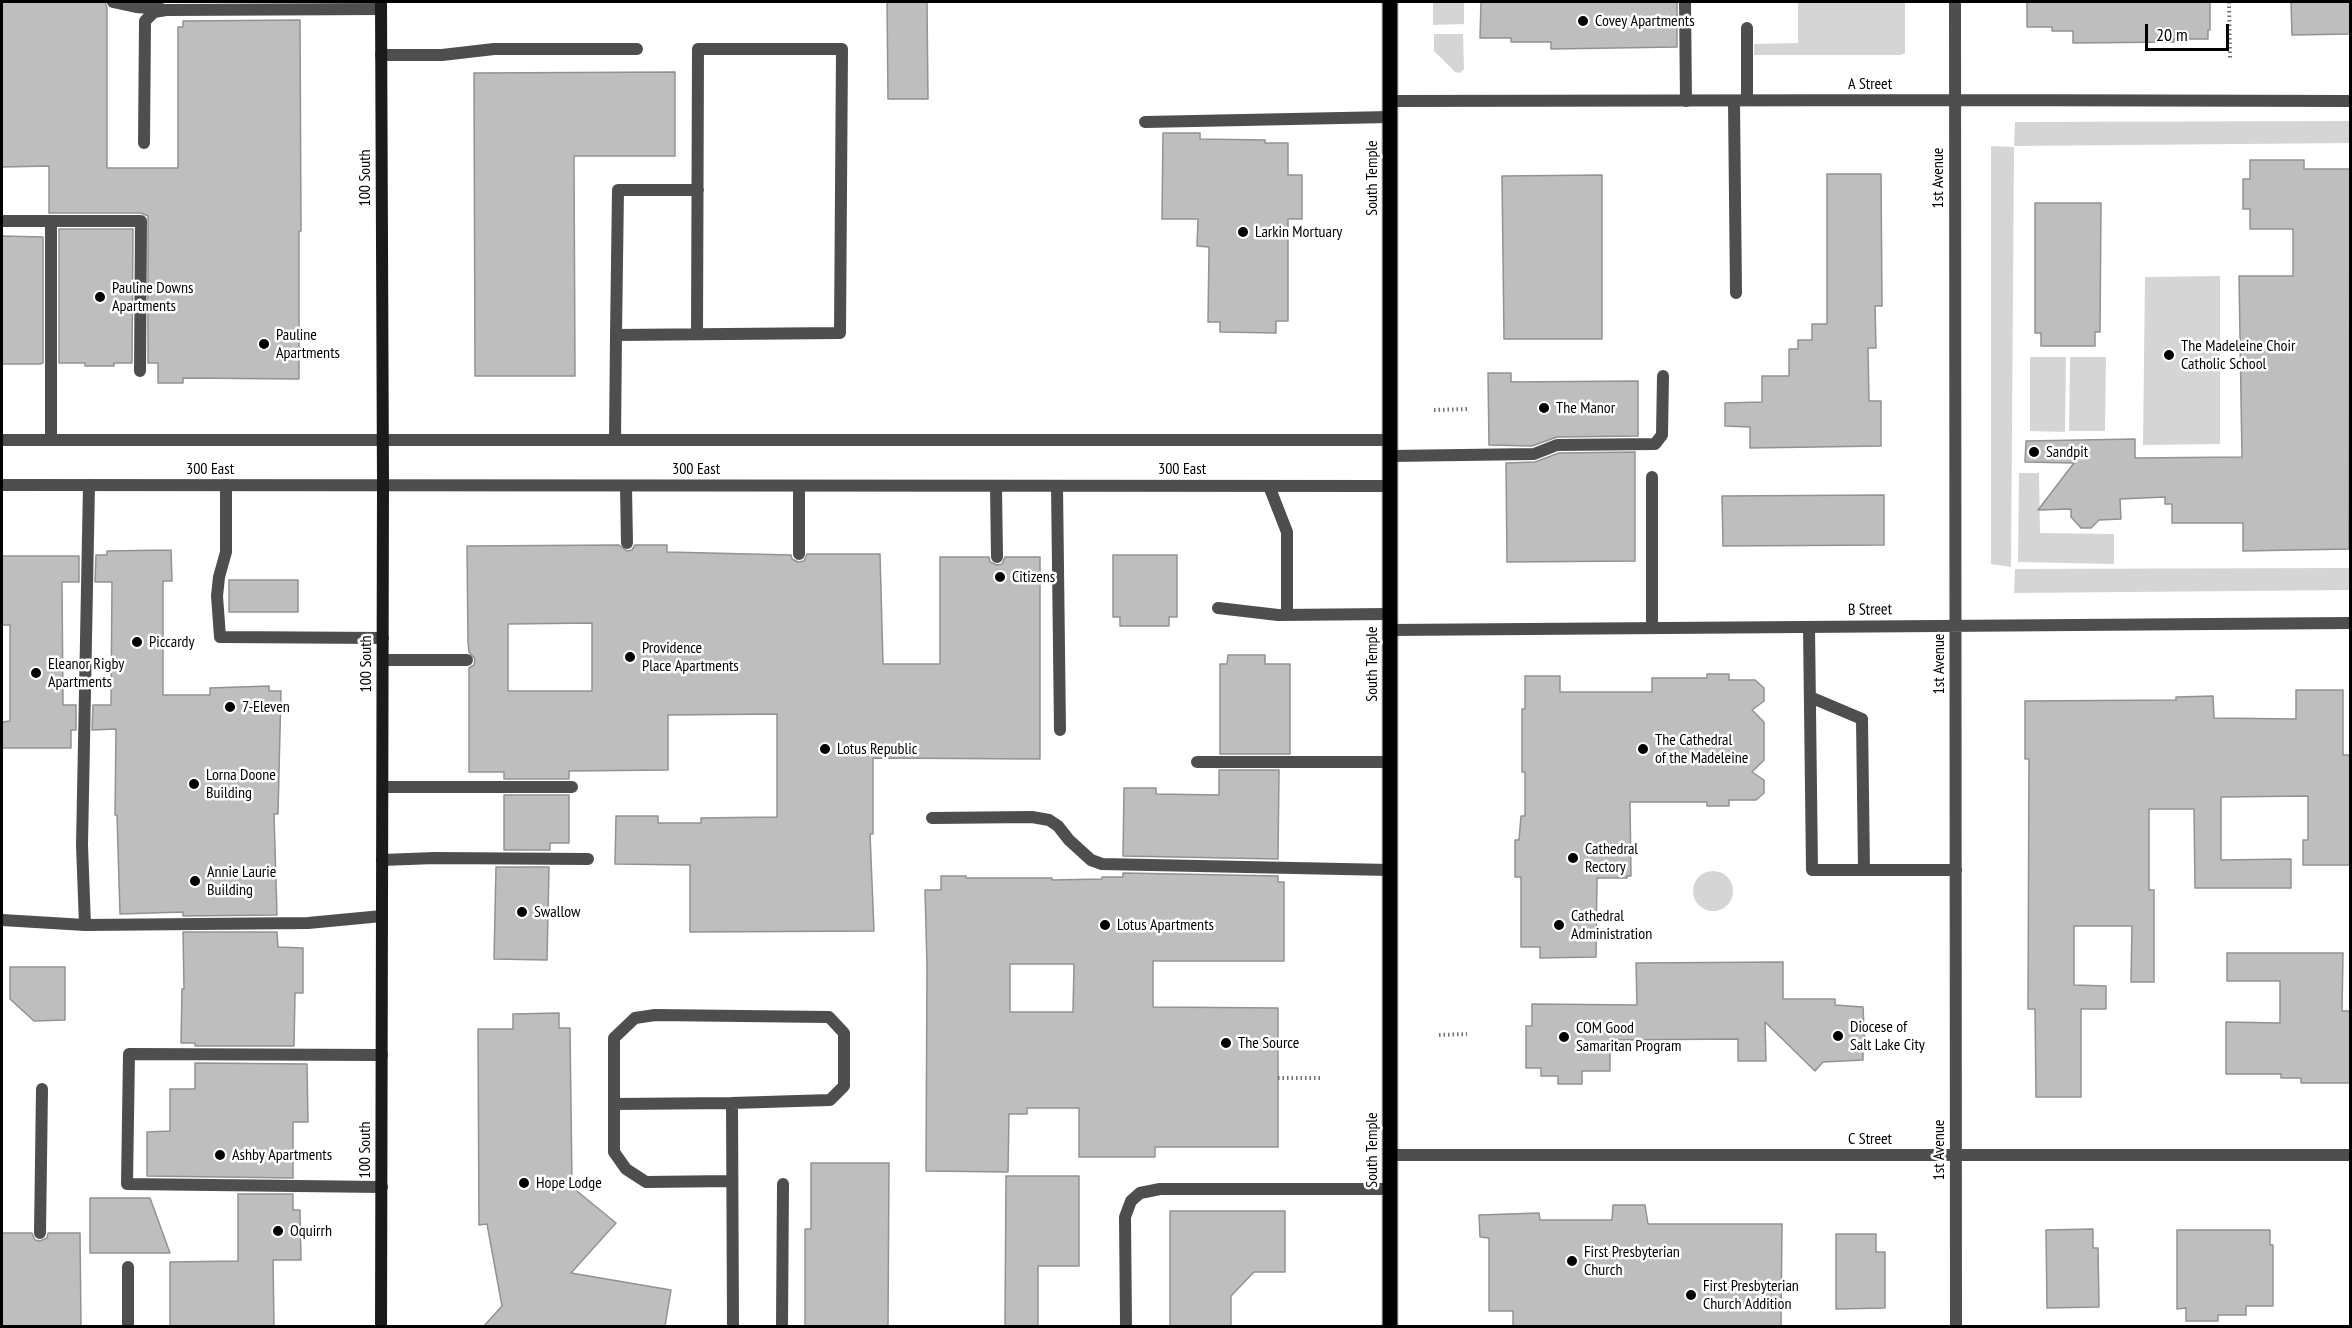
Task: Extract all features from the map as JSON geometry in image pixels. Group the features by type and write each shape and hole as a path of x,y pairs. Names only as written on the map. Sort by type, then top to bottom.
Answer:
{"main road":[{"name":"South Temple","path":"1390,2 1390,1326"}],"street":[{"path":"113,2 136,8 381,5"},
{"path":"1686,2 1686,101"},
{"name":"1st Avenue","path":"1956,2 1956,1326"},
{"name":"100 South","path":"381,5 383,440 381,1326"},
{"path":"144,143 145,21 154,12 166,6"},
{"path":"1747,28 1747,100"},
{"path":"381,55 442,56 494,49 637,49"},
{"path":"616,335 840,333 842,50 698,50 697,334"},
{"name":"A Street","path":"1145,122 1390,109 1686,101 2350,101"},
{"path":"1734,101 1736,293"},
{"path":"615,440 618,190 698,190"},
{"path":"2,220 141,221 140,371"},
{"path":"51,221 51,440"},
{"path":"1390,456 1534,454 1557,445 1655,444 1662,435 1663,376"},
{"name":"300 East","path":"2,440 1390,440"},
{"path":"1652,477 1652,628"},
{"name":"300 East","path":"2,485 1390,486"},
{"path":"86,925 82,845 89,485"},
{"path":"226,485 226,552 219,577 217,597 220,637 383,638"},
{"path":"626,486 627,543"},
{"path":"798,486 798,555"},
{"path":"996,486 997,557"},
{"path":"1057,486 1060,730"},
{"path":"1269,486 1287,532 1287,615"},
{"path":"1218,608 1287,615 1390,614"},
{"name":"B Street","path":"1390,630 2350,623"},
{"path":"1809,627 1812,870 1956,870"},
{"path":"383,660 467,660"},
{"path":"1810,697 1862,719 1864,870"},
{"path":"1197,762 1390,762"},
{"path":"383,788 572,787"},
{"path":"932,819 1032,817 1049,820 1058,826 1091,861 1102,864 1390,870"},
{"path":"382,860 588,859"},
{"path":"2,920 86,925 308,923 382,916"},
{"path":"614,1104 830,1100 844,1086 844,1033 829,1017 655,1015 635,1018 614,1038 614,1104 614,1152 626,1169 646,1182 732,1181"},
{"path":"382,1055 129,1054 127,1184 382,1187"},
{"path":"40,1233 42,1089"},
{"path":"732,1103 733,1326"},
{"name":"C Street","path":"1390,1155 2350,1155"},
{"path":"782,1326 783,1184"},
{"path":"1126,1326 1125,1217 1131,1201 1140,1193 1160,1189 1390,1189"},
{"path":"128,1267 128,1326"}],"path":[{"path":"2229,2 2230,58"},
{"path":"1434,410 1468,409"},
{"path":"1439,1035 1467,1034"},
{"path":"1278,1078 1320,1078"}],"shaded area":[{"path":"1433,2 1464,2 1464,24 1433,25"},
{"path":"1798,2 1905,2 1905,53 1901,55 1754,55 1754,44 1798,43"},
{"path":"1434,34 1463,34 1464,69 1460,73 1455,72 1434,51"},
{"path":"2350,121 2350,143 2014,146 2015,122"},
{"path":"1991,146 2014,147 2011,567 1991,564"},
{"path":"2220,276 2220,444 2143,445 2145,277"},
{"path":"2030,357 2066,357 2065,432 2030,431"},
{"path":"2070,357 2106,357 2105,431 2069,431"},
{"path":"2019,473 2039,473 2040,533 2114,534 2114,564 2018,562"},
{"path":"2350,568 2350,590 2014,593 2015,569"},
{"path":"1713,871 1721,872 1727,877 1732,883 1732,899 1727,905 1721,910 1713,911 1705,910 1699,905 1694,899 1693,891 1694,883 1699,877 1705,872"}],"building":[{"path":"2,2 105,2 107,8 107,168 178,168 178,27 183,27 183,21 300,20 299,379 183,378 183,383 158,383 158,363 148,363 148,216 141,213 49,213 49,166 2,167"},
{"path":"887,2 927,2 928,99 888,99"},
{"path":"1481,2 1677,2 1677,47 1551,49 1551,42 1511,42 1511,38 1480,38"},
{"path":"2027,2 2210,2 2210,30 2208,30 2208,39 2174,39 2174,42 2073,43 2073,31 2052,31 2052,27 2027,27"},
{"path":"2291,2 2350,2 2350,34 2292,35"},
{"path":"675,72 675,156 574,156 575,376 475,376 474,73"},
{"name":"Larkin Mortuary","path":"1163,133 1200,133 1200,139 1265,140 1265,143 1288,143 1288,175 1302,175 1302,219 1288,219 1288,321 1276,321 1276,333 1220,332 1220,322 1208,322 1209,247 1197,246 1198,219 1162,219"},
{"path":"2250,160 2304,160 2304,169 2350,169 2349,549 2243,551 2243,523 2172,523 2172,504 2165,504 2165,497 2120,499 2121,519 2099,520 2091,528 2081,528 2071,517 2071,509 2038,510 2074,463 2025,462 2026,441 2135,439 2135,458 2242,457 2239,276 2293,276 2293,229 2250,229 2250,209 2243,209 2243,179 2250,179"},
{"path":"1827,174 1881,174 1882,306 1875,306 1876,348 1868,348 1869,401 1881,401 1881,446 1750,448 1750,427 1725,426 1725,403 1762,402 1762,376 1789,376 1789,349 1798,349 1798,340 1812,340 1812,324 1827,324"},
{"path":"1602,175 1602,339 1504,339 1502,176"},
{"path":"2035,203 2101,203 2100,332 2095,332 2095,346 2041,346 2041,333 2035,333"},
{"name":"Pauline Downs Apartments","path":"59,229 133,229 132,363 114,363 114,366 85,366 85,363 59,363"},
{"path":"2,236 43,237 43,363 40,364 2,364"},
{"path":"1488,373 1511,373 1511,382 1638,381 1638,436 1557,437 1532,446 1489,445"},
{"path":"1635,452 1635,561 1507,562 1506,463 1535,462 1559,453"},
{"path":"1884,495 1884,545 1723,546 1722,496"},
{"path":"619,545 627,551 632,550 635,545 667,545 667,552 791,555 792,559 798,562 804,561 807,554 880,554 883,664 940,664 940,557 989,557 990,562 997,565 1002,564 1005,557 1040,557 1040,759 873,758 873,834 870,834 874,931 690,932 690,865 615,864 616,816 658,816 658,823 701,823 701,818 777,817 777,714 668,715 668,770 569,771 569,779 504,779 504,772 469,772 469,668 474,665 475,659 469,652 468,641 467,546","holes":["592,623 592,691 508,691 508,624"]},
{"path":"171,550 172,581 163,581 163,695 210,695 210,688 269,686 269,691 281,691 278,814 274,814 277,915 183,916 183,912 120,914 117,815 115,815 116,729 92,730 93,705 111,705 112,582 95,582 96,555 107,555 107,551"},
{"path":"1113,555 1177,555 1177,617 1169,617 1169,626 1120,626 1120,617 1113,617"},
{"name":"Eleanor Rigby Apartments","path":"2,556 79,556 79,582 62,582 63,705 76,705 76,730 71,730 71,748 2,748 2,722 10,721 10,625 2,625"},
{"path":"229,580 298,580 298,612 229,612"},
{"path":"1228,655 1265,655 1265,664 1290,664 1290,754 1220,754 1220,664 1227,664"},
{"name":"The Cathedral of the Madeleine","path":"1707,674 1729,674 1729,680 1755,680 1764,688 1764,701 1752,710 1764,722 1764,760 1752,772 1764,780 1764,793 1756,800 1729,800 1729,806 1707,806 1707,802 1630,802 1631,876 1597,878 1596,957 1540,958 1540,947 1521,947 1521,877 1515,877 1515,840 1519,840 1521,816 1525,816 1522,709 1525,709 1525,676 1560,676 1560,692 1652,692 1652,678 1707,678"},
{"path":"2296,690 2343,690 2343,755 2350,755 2350,865 2303,865 2303,840 2308,840 2308,796 2221,797 2221,860 2291,859 2291,888 2195,888 2194,809 2149,809 2149,890 2154,890 2154,982 2131,982 2132,926 2074,926 2074,985 2106,986 2106,1009 2081,1009 2081,1097 2036,1097 2035,1009 2028,1009 2029,759 2025,759 2025,701 2176,700 2176,697 2213,696 2214,718 2296,719"},
{"path":"1219,770 1279,770 1278,859 1123,856 1124,788 1156,788 1156,794 1219,795"},
{"path":"504,795 569,795 569,843 550,843 550,850 504,850"},
{"name":"Swallow","path":"496,867 549,867 547,960 494,959"},
{"path":"1123,873 1278,876 1278,882 1284,882 1284,961 1153,961 1153,1007 1278,1008 1278,1147 1155,1147 1155,1157 1079,1157 1079,1108 1027,1108 1027,1114 1009,1114 1008,1172 926,1171 925,890 941,890 941,876 1052,878 1052,880 1123,877","holes":["1010,964 1074,964 1073,1012 1010,1012"]},
{"path":"183,932 277,932 278,947 303,948 303,993 295,993 294,1046 195,1046 195,1043 181,1043 182,989 184,989"},
{"path":"2227,953 2343,953 2342,1011 2350,1011 2350,1083 2301,1083 2301,1078 2281,1078 2281,1074 2226,1074 2226,1022 2280,1023 2280,981 2227,981"},
{"path":"1783,962 1783,999 1835,999 1835,1005 1863,1007 1865,1049 1863,1049 1863,1060 1823,1062 1815,1071 1765,1022 1766,1061 1738,1061 1738,1039 1610,1040 1610,1071 1582,1071 1582,1084 1558,1084 1558,1076 1541,1076 1541,1068 1526,1068 1526,1026 1532,1026 1532,1004 1637,1005 1636,963"},
{"path":"10,967 65,967 65,1020 34,1021 10,999"},
{"name":"Hope Lodge","path":"559,1013 559,1028 570,1028 572,1187 616,1223 571,1273 671,1290 665,1326 484,1326 502,1306 487,1224 479,1225 478,1029 513,1029 513,1014"},
{"path":"195,1063 307,1064 308,1122 293,1122 293,1178 147,1176 147,1132 170,1131 170,1089 195,1089"},
{"path":"811,1163 889,1163 888,1326 805,1326 805,1229 811,1229"},
{"path":"1006,1176 1079,1176 1079,1266 1038,1266 1038,1326 1005,1326"},
{"path":"238,1194 293,1194 293,1210 300,1210 301,1260 273,1260 274,1326 170,1326 170,1262 238,1261"},
{"path":"90,1198 150,1198 170,1253 90,1253"},
{"path":"1613,1205 1645,1205 1648,1224 1782,1224 1781,1326 1513,1326 1513,1311 1489,1311 1489,1238 1480,1237 1479,1215 1539,1213 1540,1220 1612,1220"},
{"path":"1170,1211 1285,1211 1285,1272 1254,1272 1231,1296 1231,1326 1170,1326"},
{"path":"2093,1229 2093,1248 2098,1248 2099,1307 2047,1308 2046,1230"},
{"path":"2177,1230 2270,1230 2270,1245 2273,1245 2273,1306 2246,1306 2246,1315 2218,1315 2218,1321 2186,1321 2186,1308 2177,1309"},
{"path":"2,1233 32,1233 35,1240 40,1241 47,1238 48,1233 80,1233 81,1326 2,1326"},
{"path":"1836,1234 1876,1234 1876,1252 1885,1252 1885,1308 1836,1309"}],"place":[{"name":"Covey Apartments","path":"1583,21"},
{"name":"Larkin Mortuary","path":"1243,232"},
{"name":"Pauline Downs Apartments","path":"100,297"},
{"name":"Pauline Apartments","path":"264,344"},
{"name":"The Madeleine Choir Catholic School","path":"2169,355"},
{"name":"The Manor","path":"1544,408"},
{"name":"Sandpit","path":"2034,452"},
{"name":"Citizens","path":"1000,577"},
{"name":"Piccardy","path":"137,642"},
{"name":"Providence Place Apartments","path":"630,657"},
{"name":"Eleanor Rigby Apartments","path":"36,673"},
{"name":"7-Eleven","path":"230,707"},
{"name":"Lotus Republic","path":"825,749"},
{"name":"The Cathedral of the Madeleine","path":"1643,749"},
{"name":"Lorna Doone Building","path":"194,784"},
{"name":"Cathedral Rectory","path":"1573,858"},
{"name":"Annie Laurie Building","path":"195,881"},
{"name":"Swallow","path":"522,912"},
{"name":"Lotus Apartments","path":"1105,925"},
{"name":"Cathedral Administration","path":"1559,925"},
{"name":"Diocese of Salt Lake City","path":"1838,1036"},
{"name":"COM Good Samaritan Program","path":"1564,1037"},
{"name":"The Source","path":"1226,1043"},
{"name":"Ashby Apartments","path":"220,1155"},
{"name":"Hope Lodge","path":"524,1183"},
{"name":"Oquirrh","path":"278,1231"},
{"name":"First Presbyterian Church","path":"1572,1261"},
{"name":"First Presbyterian Church Addition","path":"1691,1295"}]}
